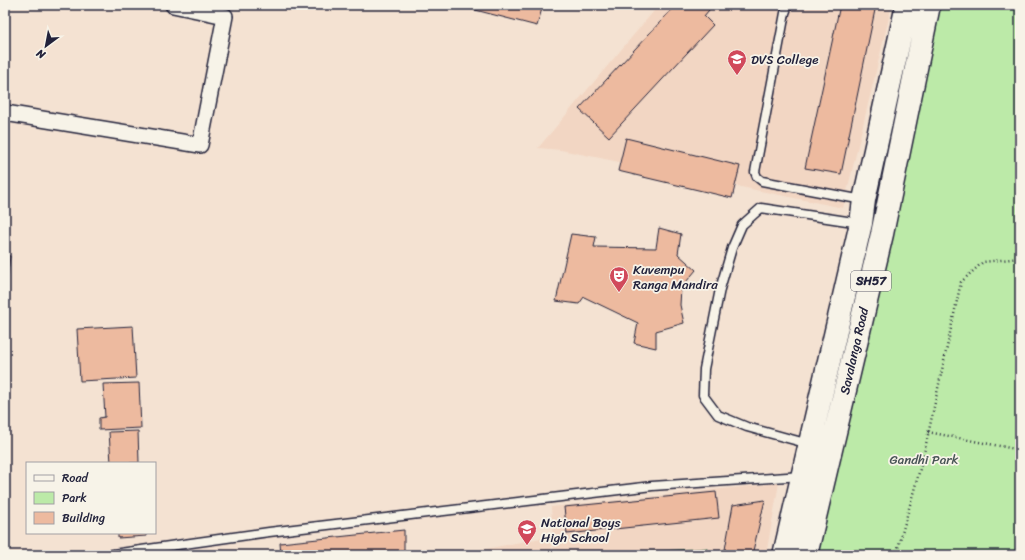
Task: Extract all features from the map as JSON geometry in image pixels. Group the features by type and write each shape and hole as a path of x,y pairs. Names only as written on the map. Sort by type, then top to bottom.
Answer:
{"main road":[{"name":"Savalanga Road","path":"784,555 813,477 820,447 861,224 864,200 908,5"},
{"name":"Savalanga Road","path":"820,447 882,234 929,5"},
{"name":"Savalanga Road","path":"806,555 813,477"}],"street":[{"path":"5,113 200,145 225,16 173,5"}],"lane":[{"path":"788,5 755,172 757,177 762,181 864,200"},
{"path":"820,447 747,427 718,415 703,395 704,369 720,289 732,248 742,225 761,208 861,224"},
{"path":"106,555 277,531 652,486 813,477"}],"path":[{"path":"896,555 923,458 961,282 983,262 1020,258"},
{"path":"928,432 1020,450"}],"shaded area":[{"name":"DVS College","path":"659,5 892,5 843,208 561,150 538,148"},
{"path":"779,483 766,555 554,555 551,507"},
{"name":"National Boys High School","path":"551,536 552,555 455,555"}],"green space":[{"name":"Gandhi Park","path":"931,5 1020,5 1020,555 803,555"},
{"path":"707,548 705,555 616,554"}],"building":[{"path":"287,5 304,5 301,11"},
{"path":"456,5 543,5 537,26"},
{"path":"676,5 713,5 704,16 713,25 609,137 579,109"},
{"path":"840,5 876,5 841,174 805,168"},
{"path":"626,138 740,166 732,198 618,171"},
{"name":"Kuvempu Ranga Mandira","path":"659,228 681,234 678,254 696,270 681,288 680,305 684,323 656,331 656,348 634,343 638,323 584,297 579,304 556,301 571,234 596,237 594,247 656,248"},
{"path":"5,255 10,256 5,298"},
{"path":"133,326 136,378 80,381 77,329"},
{"path":"139,383 141,428 99,430 99,418 105,417 103,384"},
{"path":"138,431 139,462 111,462 109,432"},
{"path":"716,492 719,518 567,534 564,507"},
{"path":"765,500 752,555 724,555 733,505"},
{"path":"404,530 404,555 281,555 280,543"},
{"path":"118,534 146,534 146,536 118,538"}],"place":[{"name":"DVS College","path":"737,76"},
{"name":"Kuvempu Ranga Mandira","path":"619,293"},
{"name":"National Boys High School","path":"527,546"}]}
